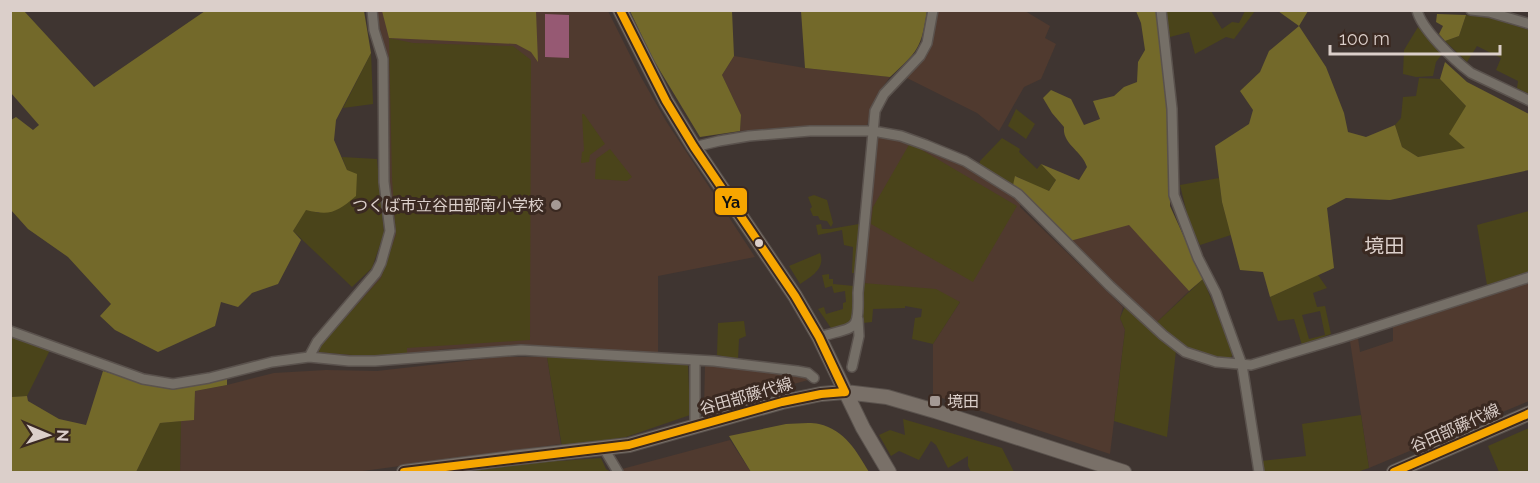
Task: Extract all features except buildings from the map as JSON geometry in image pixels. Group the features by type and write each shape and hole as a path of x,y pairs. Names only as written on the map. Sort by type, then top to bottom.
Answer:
{"main road":[{"path":"620,10 650,74 694,147 795,296 819,337 863,428 889,472"},
{"name":"谷田部藤代線","path":"404,472 603,447 629,446 782,402 845,392 887,397 1124,472"},
{"name":"谷田部藤代線","path":"1394,472 1530,413"}],"street":[{"path":"309,357 317,342 376,273 390,231 384,173 382,59 374,30 372,10"},
{"path":"852,367 860,336 858,293 875,111 884,94 920,56 927,43 933,10"},
{"path":"1161,10 1172,110 1174,195 1198,258 1216,293 1242,365 1259,472"},
{"path":"1417,10 1422,24 1463,67 1530,101"},
{"path":"1471,10 1490,12 1530,24"},
{"path":"694,147 719,141 787,132 873,131 901,136 926,145 964,161 1006,184 1110,286 1174,344 1199,357 1242,365 1251,365 1341,338 1530,278"},
{"path":"819,337 852,327 858,319"},
{"path":"10,331 143,379 173,384 209,378 272,362 309,357 375,361 521,350 694,360 797,371 808,373 814,378"},
{"path":"694,360 695,428"},
{"path":"603,447 618,472"}],"shaded area":[{"path":"11,10 24,11 94,87 205,11 364,11 371,53 336,120 334,140 347,170 357,174 356,196 344,206 333,211 322,213 306,210 293,231 301,240 278,284 252,293 238,307 221,302 215,326 158,352 115,330 100,316 111,304 68,257 28,229 11,210 11,120 16,117 33,130 39,125 11,93"},
{"path":"801,10 927,11 923,34 917,48 890,77 805,68"},
{"name":"つくば市立谷田部南小学校","path":"376,11 608,11 666,121 755,257 658,276 658,353 496,347 447,349 374,357 319,352 321,345 381,275 395,232 388,177 387,59"},
{"path":"382,11 536,11 538,62 531,52 516,44 389,38"},
{"path":"630,11 732,11 734,56 722,75 741,115 740,131 700,137 653,59"},
{"path":"937,11 1025,11 1050,26 1045,38 1056,44 1041,79 1024,87 999,131 977,113 905,77 926,55"},
{"path":"1136,11 1156,11 1171,150 1170,206 1203,279 1189,291 1129,225 1070,241 1013,185 1015,176 1049,191 1056,180 1041,164 1079,180 1087,167 1069,143 1064,127 1043,98 1051,90 1071,99 1084,125 1100,119 1093,101 1114,96 1124,87 1137,82 1138,62 1145,50 1141,23"},
{"path":"1166,11 1211,11 1222,29 1232,22 1239,23 1245,11 1255,11 1234,39 1226,37 1195,54 1189,32 1170,37"},
{"path":"1278,11 1308,11 1299,26"},
{"path":"545,14 569,15 569,58 545,57"},
{"path":"1437,14 1466,15 1459,36 1445,41 1439,34 1443,26 1436,22"},
{"path":"1466,15 1490,18 1529,30 1529,94 1517,88 1518,81 1496,70 1501,58 1477,46 1467,62 1445,41 1459,36"},
{"path":"1299,26 1326,67 1344,113 1348,132 1366,137 1395,125 1402,147 1418,157 1465,148 1449,134 1466,106 1440,79 1445,62 1467,82 1529,114 1529,170 1390,200 1346,198 1327,208 1334,268 1270,297 1263,272 1240,270 1222,202 1215,146 1249,124 1253,110 1240,91 1260,72 1269,51"},
{"path":"1418,27 1443,53 1436,62 1433,76 1416,77 1403,74 1404,50"},
{"path":"389,38 413,43 513,46 531,60 530,340 407,348 407,353 374,357 319,352 321,345 381,278 396,235 392,178"},
{"path":"371,53 373,104 343,108"},
{"path":"734,56 805,68 890,77 877,95 867,125 740,131 741,115 722,75"},
{"path":"1419,78 1440,79 1466,106 1466,148 1418,157 1402,147 1395,125 1401,118 1403,97 1416,96"},
{"path":"1016,109 1035,124 1026,139 1008,126"},
{"path":"582,114 605,144 590,155 589,162 581,163 584,151"},
{"path":"876,135 913,143 964,164 1021,201 1020,207 1123,307 1120,318 1125,330 1110,454 933,395 933,344 960,302 863,283"},
{"path":"1002,138 1020,149 1019,152 1037,169 1041,164 1056,180 1048,192 1016,176 1013,185 979,166 980,161"},
{"path":"910,143 1017,206 973,282 871,224 873,207"},
{"path":"610,149 632,177 627,181 595,179 596,159"},
{"path":"342,157 377,159 384,233 372,268 352,287 293,231 306,209 319,213 347,170"},
{"path":"1219,178 1222,202 1231,235 1200,245 1189,222 1180,185"},
{"path":"814,195 827,200 833,223 831,227 827,221 813,216 808,197"},
{"path":"1529,211 1529,272 1487,285 1477,225"},
{"path":"821,224 822,229 830,229 859,224 855,273 852,273 853,247 844,245 842,230 818,235 816,225"},
{"path":"1129,224 1189,291 1156,323 1070,241"},
{"path":"820,253 819,268 800,284 789,266"},
{"path":"829,274 829,279 833,279 833,284 854,286 852,307 854,323 833,331 818,309 824,307 826,314 843,309 843,303 846,302 845,291 834,293 832,286 825,288 822,275"},
{"path":"1318,275 1327,288 1313,293 1317,307 1325,306 1331,334 1302,345 1294,319 1278,321 1270,297","holes":["1320,311 1325,335 1309,339 1302,315"]},
{"path":"1203,279 1233,353 1230,360 1199,353 1172,337 1156,323"},
{"path":"1529,282 1529,401 1369,468 1350,341 1358,338 1360,352 1393,341 1393,327"},
{"path":"863,283 936,289 960,302 933,344 912,339 915,318 921,317 922,309 905,306 905,308 873,309 872,322 863,323"},
{"path":"1126,304 1146,325 1176,350 1167,437 1114,421 1125,330 1120,318"},
{"path":"744,321 746,336 739,339 738,359 717,355 718,323"},
{"path":"10,337 50,350 27,396 11,397"},
{"path":"500,357 547,357 561,444 356,472 180,472 181,421 194,419 195,391 274,373 326,370 377,371"},
{"path":"547,357 688,364 690,415 626,437 562,447"},
{"path":"705,365 806,377 808,380 704,409"},
{"path":"103,371 156,386 186,387 227,378 227,385 195,391 194,420 160,423 136,472 12,472 11,397 27,396 28,401 59,419 86,425"},
{"path":"1361,415 1369,468 1357,472 1263,472 1261,461 1306,456 1302,424"},
{"path":"903,419 1002,448 1014,472 971,472 968,466 968,456 948,468 936,445 931,441 919,460 899,451 891,456 879,435 890,430 905,435"},
{"path":"181,421 180,472 136,472 160,423"},
{"path":"815,423 836,431 849,443 869,472 751,472 729,436 786,424"},
{"path":"1529,428 1529,472 1499,472 1488,446"},
{"path":"730,440 751,472 624,472 622,469"},
{"path":"601,458 606,469 611,472 448,472 551,460"}],"transit line":[{"name":"Ya","path":"620,10 666,101 694,147 795,296 819,337 845,392"},
{"name":"Ya","path":"404,472 629,445 782,402 845,392"},
{"name":"Ya","path":"1394,472 1530,413"}],"place":[{"name":"つくば市立谷田部南小学校","path":"556,205"},
{"name":"境田","path":"935,401"}],"district":[{"name":"境田","path":"1384,246"}]}
